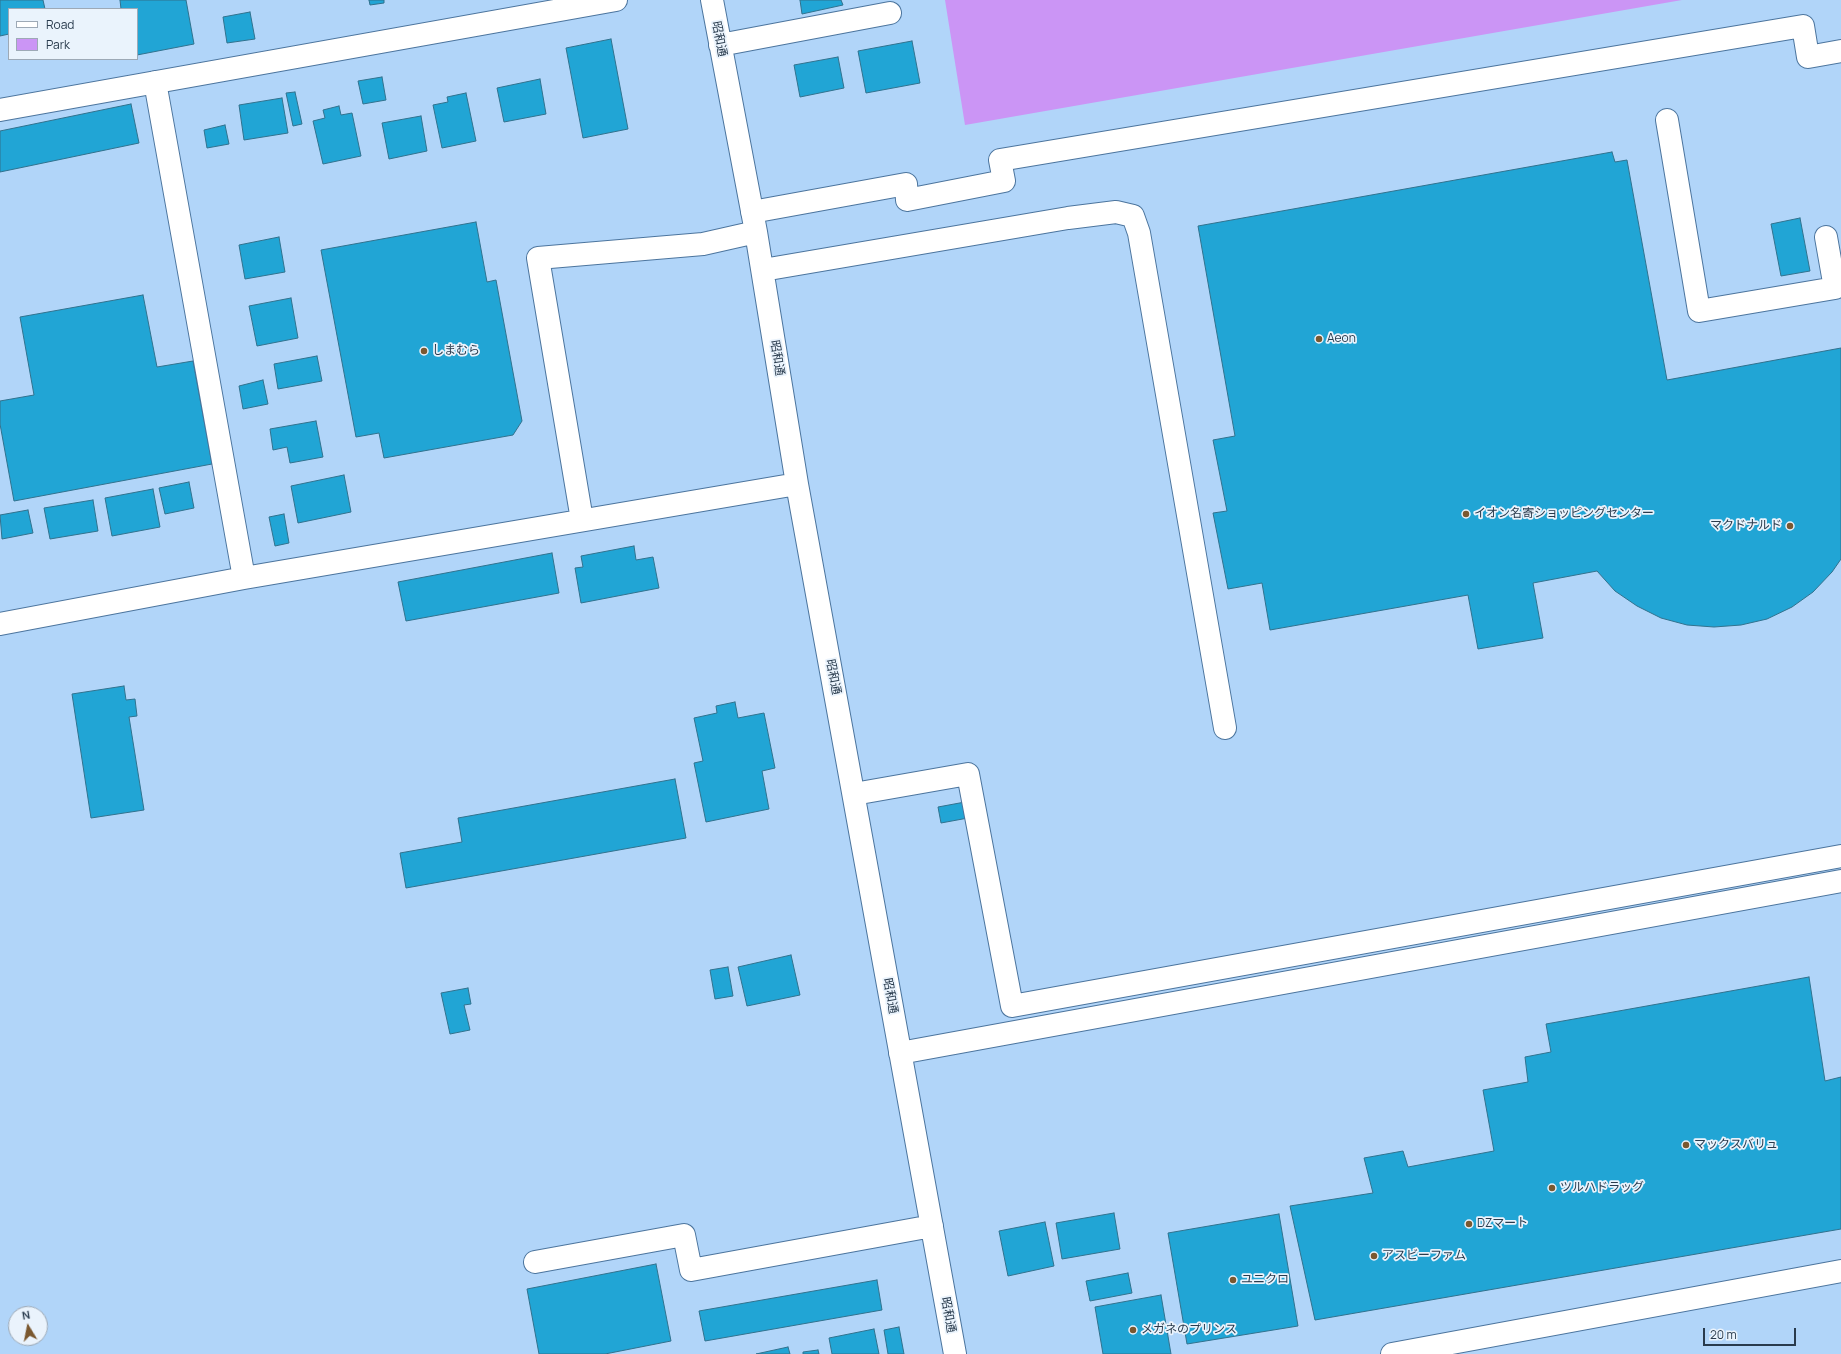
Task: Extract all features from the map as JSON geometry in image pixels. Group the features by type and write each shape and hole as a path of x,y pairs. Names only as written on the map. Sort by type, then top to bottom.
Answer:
{"street":[{"path":"0,110 616,0"},
{"name":"昭和通","path":"712,0 763,270 797,484 954,1354"},
{"path":"720,45 890,13"},
{"path":"582,520 538,258 703,244 754,222 906,184 907,200 1004,181 1000,160 1803,26 1808,57 1841,51"},
{"path":"155,82 244,578"},
{"path":"1666,120 1699,311 1835,288 1826,237"},
{"path":"763,270 1068,218 1116,212 1133,216 1139,233 1225,728"},
{"path":"0,624 244,578 797,484"},
{"path":"854,794 968,774 1012,1006 1841,856"},
{"path":"900,1052 1841,881"},
{"path":"535,1262 684,1235 691,1270 932,1226"},
{"path":"1392,1354 1841,1271"}],"green space":[{"path":"945,0 1682,0 965,125"}],"building":[{"path":"0,0 43,0 45,8 8,8 8,34 0,36"},
{"path":"120,0 186,0 194,44 138,55 138,8 121,8"},
{"path":"369,0 384,0 384,3 370,5"},
{"path":"800,0 841,0 843,5 802,14"},
{"path":"250,12 255,39 227,43 223,17"},
{"path":"611,39 628,129 583,138 566,48"},
{"path":"912,41 920,83 866,93 858,51"},
{"path":"838,57 844,88 800,97 794,65"},
{"path":"382,77 386,100 363,104 358,81"},
{"path":"540,79 546,114 504,122 497,88"},
{"path":"295,92 302,124 293,126 286,93"},
{"path":"466,93 476,141 442,148 433,105 448,102 447,97"},
{"path":"282,98 288,133 244,140 239,105"},
{"path":"131,104 139,143 0,172 0,131"},
{"path":"339,106 341,115 352,113 361,156 323,164 313,121 325,118 323,110"},
{"path":"421,116 427,151 389,159 382,123"},
{"path":"225,125 229,144 207,148 204,130"},
{"path":"1612,152 1615,162 1627,160 1667,380 1841,348 1841,559 1832,572 1813,592 1792,607 1767,619 1741,625 1714,627 1687,625 1661,618 1637,606 1615,591 1597,571 1533,583 1543,638 1478,649 1468,595 1270,630 1262,583 1228,589 1213,513 1227,511 1213,440 1235,436 1198,226"},
{"path":"1800,218 1810,271 1781,276 1771,224"},
{"name":"しまむら","path":"476,222 487,282 496,280 522,421 513,435 384,458 379,433 356,437 321,250"},
{"path":"279,237 285,272 245,279 239,245"},
{"path":"143,295 157,367 193,361 212,464 14,501 0,424 0,401 34,395 20,317"},
{"path":"291,298 298,338 257,346 249,306"},
{"path":"317,356 322,381 278,389 274,364"},
{"path":"263,380 268,404 243,409 239,386"},
{"path":"316,421 323,457 290,463 287,447 273,450 270,429"},
{"path":"344,475 351,512 298,523 291,486"},
{"path":"189,482 194,508 165,514 159,488"},
{"path":"153,489 160,527 112,536 105,498"},
{"path":"93,500 98,531 50,539 44,508"},
{"path":"28,510 33,533 2,539 0,515"},
{"path":"284,514 289,543 275,546 269,517"},
{"path":"634,546 636,560 653,557 659,588 581,603 575,568 583,567 581,556"},
{"path":"552,553 559,593 406,621 398,582"},
{"path":"124,686 126,700 135,699 137,716 129,717 144,810 91,818 72,694"},
{"path":"735,702 738,718 764,713 775,768 762,771 769,809 706,822 694,763 703,761 694,718 717,713 716,706"},
{"path":"675,779 686,838 406,888 400,853 462,842 458,818"},
{"path":"965,802 968,818 941,823 938,807"},
{"path":"791,955 800,995 747,1006 738,967"},
{"path":"728,967 733,996 715,999 710,970"},
{"path":"1809,977 1825,1081 1841,1077 1841,1229 1315,1320 1290,1206 1373,1193 1364,1158 1403,1151 1408,1167 1494,1151 1483,1090 1528,1082 1525,1057 1551,1052 1546,1024"},
{"path":"468,988 471,1004 464,1005 470,1030 450,1034 441,993"},
{"path":"1114,1213 1120,1249 1062,1259 1056,1223"},
{"path":"1279,1214 1298,1326 1187,1344 1168,1233"},
{"path":"1045,1222 1054,1266 1008,1276 999,1231"},
{"path":"656,1264 671,1341 605,1354 539,1354 527,1289"},
{"path":"1128,1273 1132,1293 1090,1301 1086,1281"},
{"path":"877,1280 882,1310 705,1341 699,1311"},
{"path":"1161,1295 1171,1354 1103,1354 1095,1307"},
{"path":"899,1327 904,1354 888,1354 884,1330"},
{"path":"874,1329 879,1354 832,1354 829,1338"},
{"path":"788,1347 790,1354 756,1354"},
{"path":"818,1350 819,1354 803,1354 803,1352"}],"place":[{"name":"Aeon","path":"1319,339"},
{"name":"しまむら","path":"424,351"},
{"name":"イオン名寄ショッピングセンター","path":"1466,514"},
{"name":"マクドナルド","path":"1790,526"},
{"name":"マックスバリュ","path":"1686,1145"},
{"name":"ツルハドラッグ","path":"1552,1188"},
{"name":"DZマート","path":"1469,1224"},
{"name":"アスビーファム","path":"1374,1256"},
{"name":"ユニクロ","path":"1233,1280"},
{"name":"メガネのプリンス","path":"1133,1330"}]}
